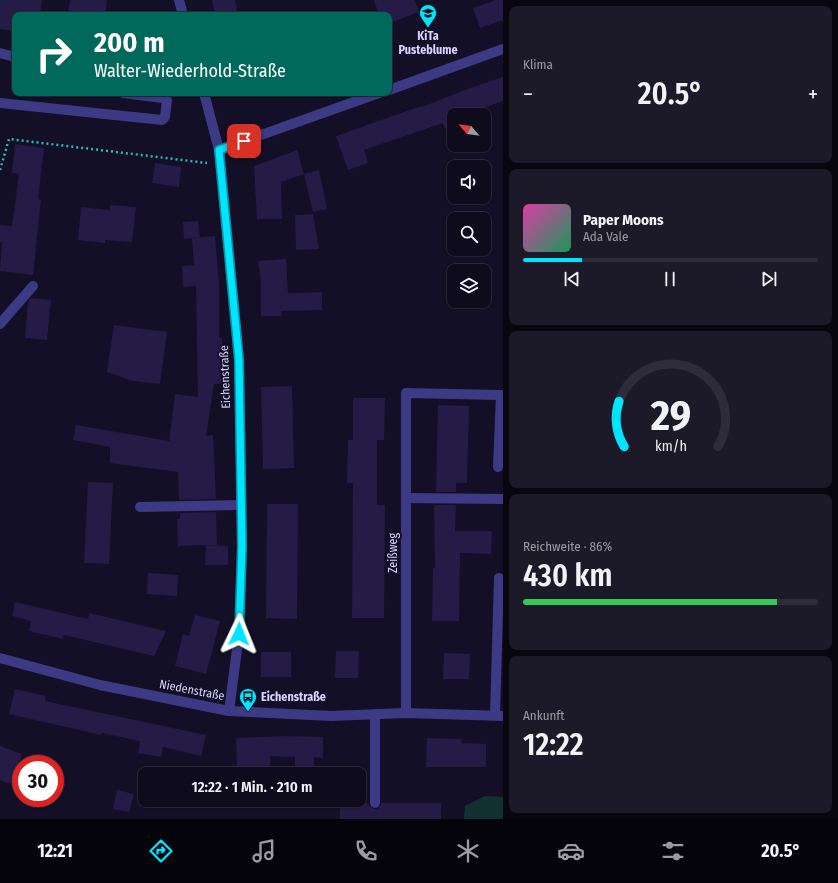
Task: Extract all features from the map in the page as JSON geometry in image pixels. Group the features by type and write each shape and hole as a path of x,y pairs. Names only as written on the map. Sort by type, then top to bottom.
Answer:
{"street":[{"path":"180,0 183,12"},
{"path":"392,89 503,49"},
{"path":"0,53 12,56"},
{"path":"0,103 162,120 165,117 167,100 164,98 148,96"},
{"name":"Eichenstraße","path":"205,96 219,150 239,360 241,505 239,634 229,711"},
{"path":"219,150 371,96"},
{"path":"0,324 33,286"},
{"name":"Zeißweg","path":"406,713 406,393 501,395 498,467"},
{"path":"406,498 503,499"},
{"path":"140,507 241,505"},
{"path":"499,578 499,715"},
{"name":"Niedenstraße","path":"0,658 100,685 229,711 331,716 406,713 499,715"},
{"path":"374,803 375,714"}],"path":[{"path":"0,170 10,139 209,163"}],"green space":[{"path":"485,796 503,797 503,819 464,819 465,806"}],"building":[{"path":"0,0 42,0 40,12 12,12 12,31 0,29"},
{"path":"70,0 107,0 105,12 68,12"},
{"path":"212,0 235,0 237,12 214,12"},
{"path":"374,0 415,0 419,12 392,22 392,12 378,12"},
{"path":"496,0 503,0 503,20 480,28 473,8"},
{"path":"503,77 503,101 483,108 447,108 447,133 443,123 364,150 368,163 348,170 336,136 421,106 422,107"},
{"path":"15,144 44,148 38,199 41,200 33,275 0,271 2,242 0,242 0,225 12,226 19,174 12,173"},
{"path":"297,150 304,174 281,182 282,219 257,219 254,166"},
{"path":"155,163 181,167 179,187 152,183"},
{"path":"319,170 327,209 313,212 304,174"},
{"path":"110,205 136,207 132,242 105,240 105,243 78,240 81,207 110,210"},
{"path":"313,214 319,249 296,250 295,215"},
{"path":"198,221 200,237 184,239 183,222"},
{"path":"215,236 219,284 219,338 222,338 223,383 214,384 206,436 213,435 216,499 179,500 178,472 110,463 110,447 73,440 76,425 169,441 175,394 198,397 196,286 183,287 182,266 194,265 192,238"},
{"path":"286,259 288,293 322,292 322,310 281,311 282,316 261,316 261,281 258,261"},
{"path":"31,298 51,300 47,340 25,338 28,302"},
{"path":"114,325 167,332 160,384 133,381 107,372"},
{"path":"292,386 294,468 263,469 261,387"},
{"path":"353,398 385,398 384,440 377,440 377,505 385,505 384,618 352,618 353,483 347,483 348,440 353,440"},
{"path":"438,405 469,406 467,483 456,483 456,492 436,492"},
{"path":"88,482 113,483 109,564 84,563"},
{"path":"267,504 298,504 297,619 266,618"},
{"path":"434,505 456,505 455,531 492,531 491,554 460,553 459,621 432,621 433,568 435,568"},
{"path":"216,512 217,545 178,546 177,519 180,519 180,513"},
{"path":"206,545 228,546 228,565 205,565"},
{"path":"148,573 178,575 177,596 147,594"},
{"path":"15,602 88,619 89,613 166,631 154,656 64,635 63,639 29,631 31,621 12,616"},
{"path":"195,615 220,621 206,674 175,666 183,634 189,636"},
{"path":"336,651 359,651 358,678 335,678"},
{"path":"261,652 291,652 291,677 261,677"},
{"path":"444,653 470,654 469,679 443,679"},
{"path":"15,689 46,696 45,701 206,735 201,756 163,747 161,757 138,753 140,741 102,733 101,735 9,714"},
{"path":"286,736 323,737 323,758 314,757 314,767 295,767 295,757 270,756 270,767 237,767 236,738"},
{"path":"427,738 462,739 461,743 486,744 486,767 426,767"},
{"path":"0,746 22,754 12,755 11,784 0,780"},
{"path":"117,790 134,794 129,812 113,809"},
{"path":"366,803 368,803 370,807 375,809 379,808 382,803 441,803 441,819 340,819 340,807 366,807"}],"place":[{"name":"KiTa Pusteblume","path":"428,28"},
{"name":"Eichenstraße","path":"248,712"}],"route":[{"path":"239,634 242,547 239,360 219,150 244,141"}]}
